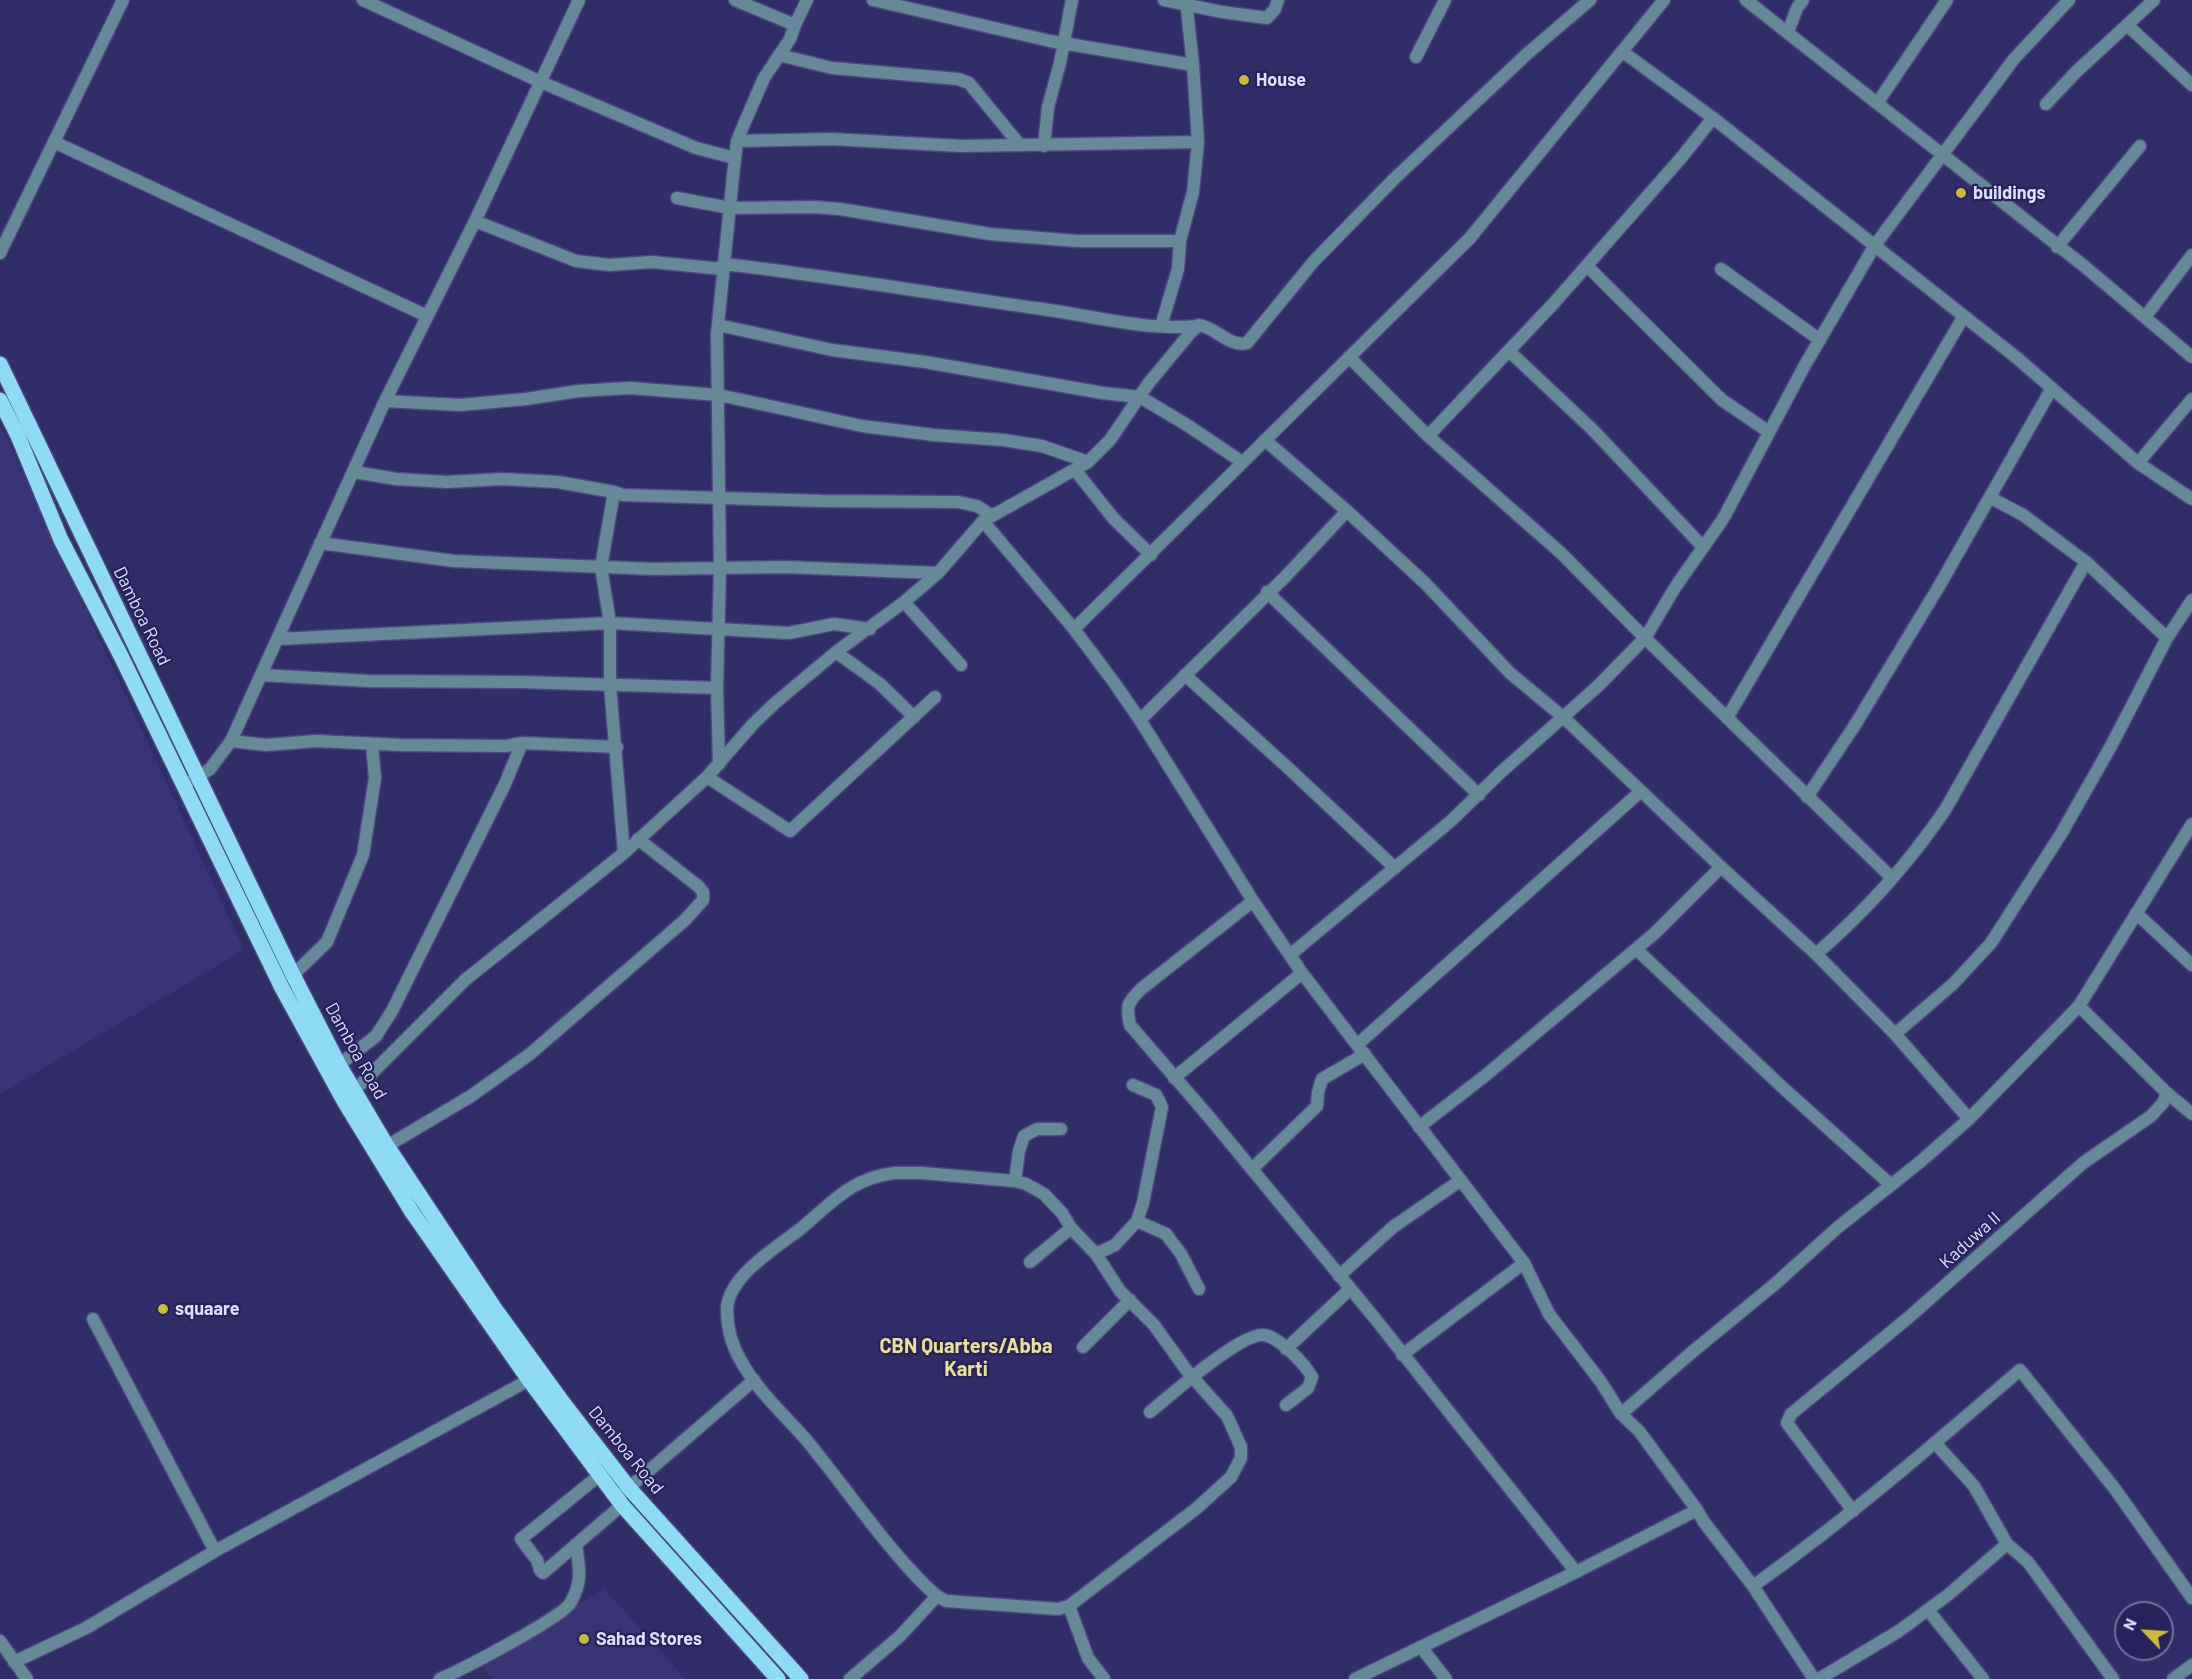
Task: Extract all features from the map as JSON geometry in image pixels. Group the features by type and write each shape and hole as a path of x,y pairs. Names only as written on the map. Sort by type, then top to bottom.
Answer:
{"main road":[{"name":"Damboa Road","path":"0,364 62,540 121,656 282,988 344,1101 412,1212 529,1380 601,1474 801,1679"},
{"name":"Damboa Road","path":"0,400 24,432 136,646 293,975 339,1065 387,1146 495,1309 561,1400 623,1497 778,1679"},
{"path":"121,656 136,646"}],"street":[{"path":"0,253 123,0"},
{"path":"363,0 541,82 696,148 735,158"},
{"path":"183,786 210,769 231,741 385,401 475,221 579,0"},
{"path":"735,0 795,25"},
{"path":"719,764 717,688 720,567 718,325 735,158 737,141 764,78 790,39 807,0"},
{"path":"873,0 1063,43 1193,65"},
{"path":"1044,146 1048,107 1060,63 1072,0"},
{"path":"1164,0 1186,2 1222,12 1267,18 1275,9 1278,0"},
{"path":"1416,57 1445,0"},
{"path":"475,221 576,261 609,266 652,262 723,266 898,286 1009,305 1161,326 1208,326 1242,345 1247,343 1314,261 1394,179 1528,52 1590,0"},
{"path":"1074,629 1470,238 1664,0"},
{"path":"1746,0 2084,266 2192,357"},
{"path":"1788,32 1797,8 1803,0"},
{"path":"1878,102 1947,0"},
{"path":"1290,955 1479,795 1500,773 1598,686 1645,638 1676,586 1723,519 1820,340 1875,245 2014,59 2069,0"},
{"path":"2046,104 2076,72 2154,0"},
{"path":"1161,326 1178,269 1180,241 1193,192 1198,142 1186,2"},
{"path":"2127,25 2192,85"},
{"path":"1623,52 1713,118 1964,316 2138,463 2192,499"},
{"path":"779,55 832,68 958,79 969,83 1019,144"},
{"path":"1428,436 1510,351 1587,266 1713,118"},
{"path":"737,141 831,139 961,146 1198,142"},
{"path":"54,142 427,316"},
{"path":"2057,247 2140,146"},
{"path":"677,198 730,208 840,209 990,234 1077,241 1180,241"},
{"path":"2145,317 2192,255"},
{"path":"1587,266 1722,400 1769,432"},
{"path":"1721,269 1820,340"},
{"path":"1727,718 1964,316"},
{"path":"718,325 832,350 925,362 1103,393 1140,397 1242,462"},
{"path":"354,1091 465,980 624,853 707,777 753,724 775,703 836,652 870,629 938,573 987,518 1088,462 1110,440 1140,397 1191,332 1199,326"},
{"path":"1510,351 1593,430 1703,547"},
{"path":"1349,357 1428,436 1561,553 1645,638 1892,878"},
{"path":"385,401 460,405 526,399 578,391 630,388 719,395 862,426 1042,446 1088,462"},
{"path":"1807,797 1855,726 1991,498 2052,388"},
{"path":"2138,463 2192,399"},
{"path":"1265,440 1425,583 1510,673 1563,717 1720,867 1816,954 1895,1034 1969,1119"},
{"path":"1075,470 1114,519 1150,555"},
{"path":"354,472 396,479 447,482 502,479 558,482 623,495 958,502 977,506 1074,629 1140,720 1253,901 1302,973 1524,1263 1549,1314 1601,1382 1622,1414 1640,1431 1704,1522 1754,1586 1814,1679"},
{"path":"614,492 601,567 610,623 610,685 617,747 624,853"},
{"path":"1991,498 2023,515 2086,562 2168,638"},
{"path":"1140,720 1267,592 1285,577 1347,511"},
{"path":"320,543 454,561 654,569 784,567 938,573"},
{"path":"1816,954 1845,929 1919,848 1945,810 2086,562"},
{"path":"1267,592 1479,795"},
{"path":"1895,1034 1953,984 1991,943 2061,834 2168,638 2192,600"},
{"path":"904,602 961,665"},
{"path":"278,639 610,623 789,633 834,624 870,629"},
{"path":"836,652 880,684 914,717"},
{"path":"261,675 369,681 717,688"},
{"path":"1185,675 1395,868"},
{"path":"707,777 790,831 935,697"},
{"path":"231,741 266,745 316,741 506,746 522,743 617,747"},
{"path":"339,1065 376,1036 392,1011 505,784 522,743"},
{"path":"293,975 327,942 363,855 375,778 372,744"},
{"path":"1252,1169 1317,1106 1322,1080 1361,1049 1641,791"},
{"path":"1622,1414 1837,1228 1969,1119 2079,1006 2192,825"},
{"path":"387,1146 471,1096 530,1054 685,920 703,900 703,892 698,886 638,839"},
{"path":"1419,1127 1486,1075 1655,933 1720,867"},
{"path":"1253,901 1130,1000 1127,1010 1130,1025 1350,1289 1576,1572"},
{"path":"2136,913 2192,965"},
{"path":"1636,948 1781,1086 1891,1185"},
{"path":"1174,1078 1302,973"},
{"path":"2079,1006 2167,1093 2192,1113"},
{"path":"1096,1254 1115,1245 1137,1221 1143,1203 1162,1107 1156,1095 1133,1085"},
{"name":"Kaduwa II","path":"1853,1511 1787,1423 1791,1414 1908,1318 2083,1163 2151,1116 2163,1103 2167,1093"},
{"path":"1016,1181 1018,1151 1024,1136 1037,1129 1061,1129"},
{"path":"895,1173 1016,1181 1044,1194 1062,1212 1071,1228 1096,1254 1120,1292 1154,1325 1193,1378 1227,1416 1241,1447 1241,1458 1231,1477 1197,1508 1069,1606 1058,1609 946,1601 937,1596 886,1543 808,1442 754,1380 740,1360 729,1332 727,1307 734,1287 752,1267 840,1195 862,1181 877,1175 895,1173"},
{"path":"1339,1276 1393,1227 1461,1180"},
{"path":"1137,1221 1166,1234 1181,1254 1199,1289"},
{"path":"1030,1262 1071,1228"},
{"path":"1402,1355 1524,1263"},
{"path":"1286,1349 1350,1289"},
{"path":"1083,1347 1130,1300"},
{"path":"93,1319 215,1551"},
{"path":"1150,1412 1227,1351 1247,1338 1262,1334 1275,1338 1307,1368 1312,1377 1308,1388 1286,1406"},
{"path":"1754,1586 1812,1544 1936,1444 2020,1370 2115,1489 2192,1598"},
{"path":"15,1662 86,1628 215,1551 529,1380"},
{"path":"601,1474 521,1539 537,1560 543,1573 623,1497 754,1380"},
{"path":"1936,1444 1974,1486 2007,1544 2028,1562 2113,1679"},
{"path":"1355,1679 1576,1572 1697,1510"},
{"path":"440,1679 531,1631 570,1605 581,1578 576,1544"},
{"path":"1819,1679 1899,1631 1948,1595 2007,1544"},
{"path":"850,1679 900,1636 937,1596"},
{"path":"1069,1606 1088,1658 1104,1679"},
{"path":"1928,1610 1983,1679"},
{"path":"0,1641 27,1679"},
{"path":"1421,1647 1446,1679"},
{"path":"2173,1679 2192,1665"}],"shaded area":[{"path":"0,424 244,950 0,1094"},
{"name":"Sahad Stores","path":"604,1589 686,1679 493,1679 478,1661 558,1617"}],"place":[{"name":"House","path":"1244,80"},
{"name":"buildings","path":"1961,193"},
{"name":"squaare","path":"163,1309"},
{"name":"Sahad Stores","path":"584,1639"}],"district":[{"name":"CBN Quarters/Abba Karti","path":"966,1358"}]}
